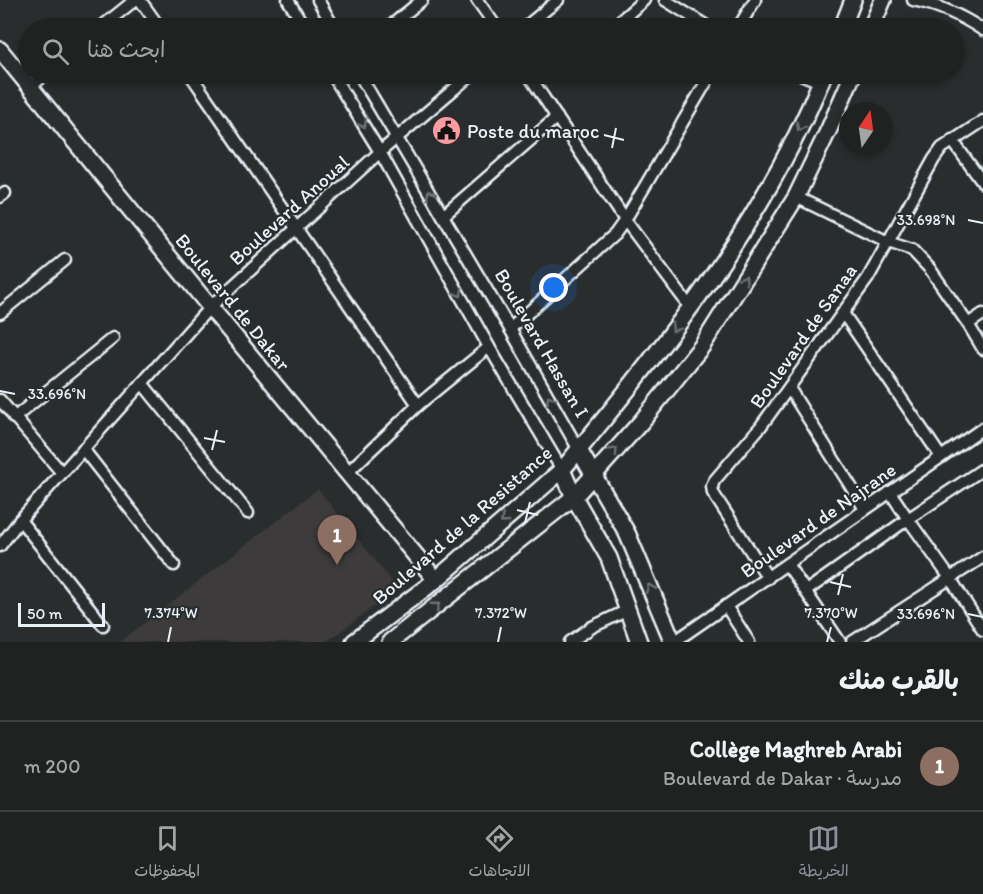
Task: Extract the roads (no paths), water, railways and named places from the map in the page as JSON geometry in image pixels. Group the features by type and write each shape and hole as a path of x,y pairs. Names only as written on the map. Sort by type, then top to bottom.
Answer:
{"main road":[{"path":"846,18 854,0"},
{"path":"876,18 883,0"},
{"name":"Boulevard de Dakar","path":"0,50 18,72"},
{"name":"Boulevard de Dakar","path":"28,84 436,580"},
{"name":"Boulevard de la Resistance","path":"354,642 436,580 562,470 579,450 666,342 753,215 807,114 820,84"},
{"path":"390,642 574,497 641,422 702,346 796,197 849,84"},
{"name":"Boulevard Hassan I","path":"579,450 627,532 673,642"},
{"path":"562,470 574,497 609,558 639,642"}],"street":[{"path":"112,18 135,0"},
{"path":"140,0 153,18"},
{"path":"288,0 299,18"},
{"path":"318,0 328,18"},
{"path":"400,18 422,0"},
{"path":"477,0 490,18"},
{"path":"536,18 558,0"},
{"path":"623,18 644,0"},
{"path":"665,0 694,18"},
{"path":"744,18 755,0"},
{"path":"913,0 926,2 965,18 983,30"},
{"path":"30,87 34,84"},
{"path":"197,84 418,405"},
{"path":"338,84 380,152 489,347 562,470"},
{"name":"Boulevard Hassan I","path":"365,84 579,450"},
{"name":"Boulevard Anoual","path":"0,546 20,520 210,307 380,152 460,84"},
{"path":"535,84 625,220 690,308"},
{"path":"510,329 615,234 705,84"},
{"path":"443,216 557,117"},
{"name":"Boulevard de Sanaa","path":"768,578 713,493 712,486 761,426 868,278 942,148 983,121"},
{"path":"952,141 983,183"},
{"path":"796,197 888,242 912,250 930,269 983,350"},
{"path":"0,313 65,260"},
{"path":"843,313 940,457"},
{"path":"968,324 983,314"},
{"path":"14,418 113,338"},
{"path":"347,473 418,405 489,347"},
{"path":"142,383 248,513"},
{"path":"789,388 865,509"},
{"path":"0,400 62,473"},
{"name":"Boulevard de Najrane","path":"673,642 983,428"},
{"path":"83,449 174,565"},
{"path":"806,591 983,469"},
{"path":"890,492 983,630"},
{"path":"20,520 103,626"},
{"path":"852,642 983,557"},
{"path":"787,564 840,642"},
{"path":"726,606 748,642"},
{"path":"570,642 592,627 628,610"}],"place":[{"name":"Poste du maroc","path":"446,131"},
{"name":"Collège Maghreb Arabi","path":"337,565"}]}
